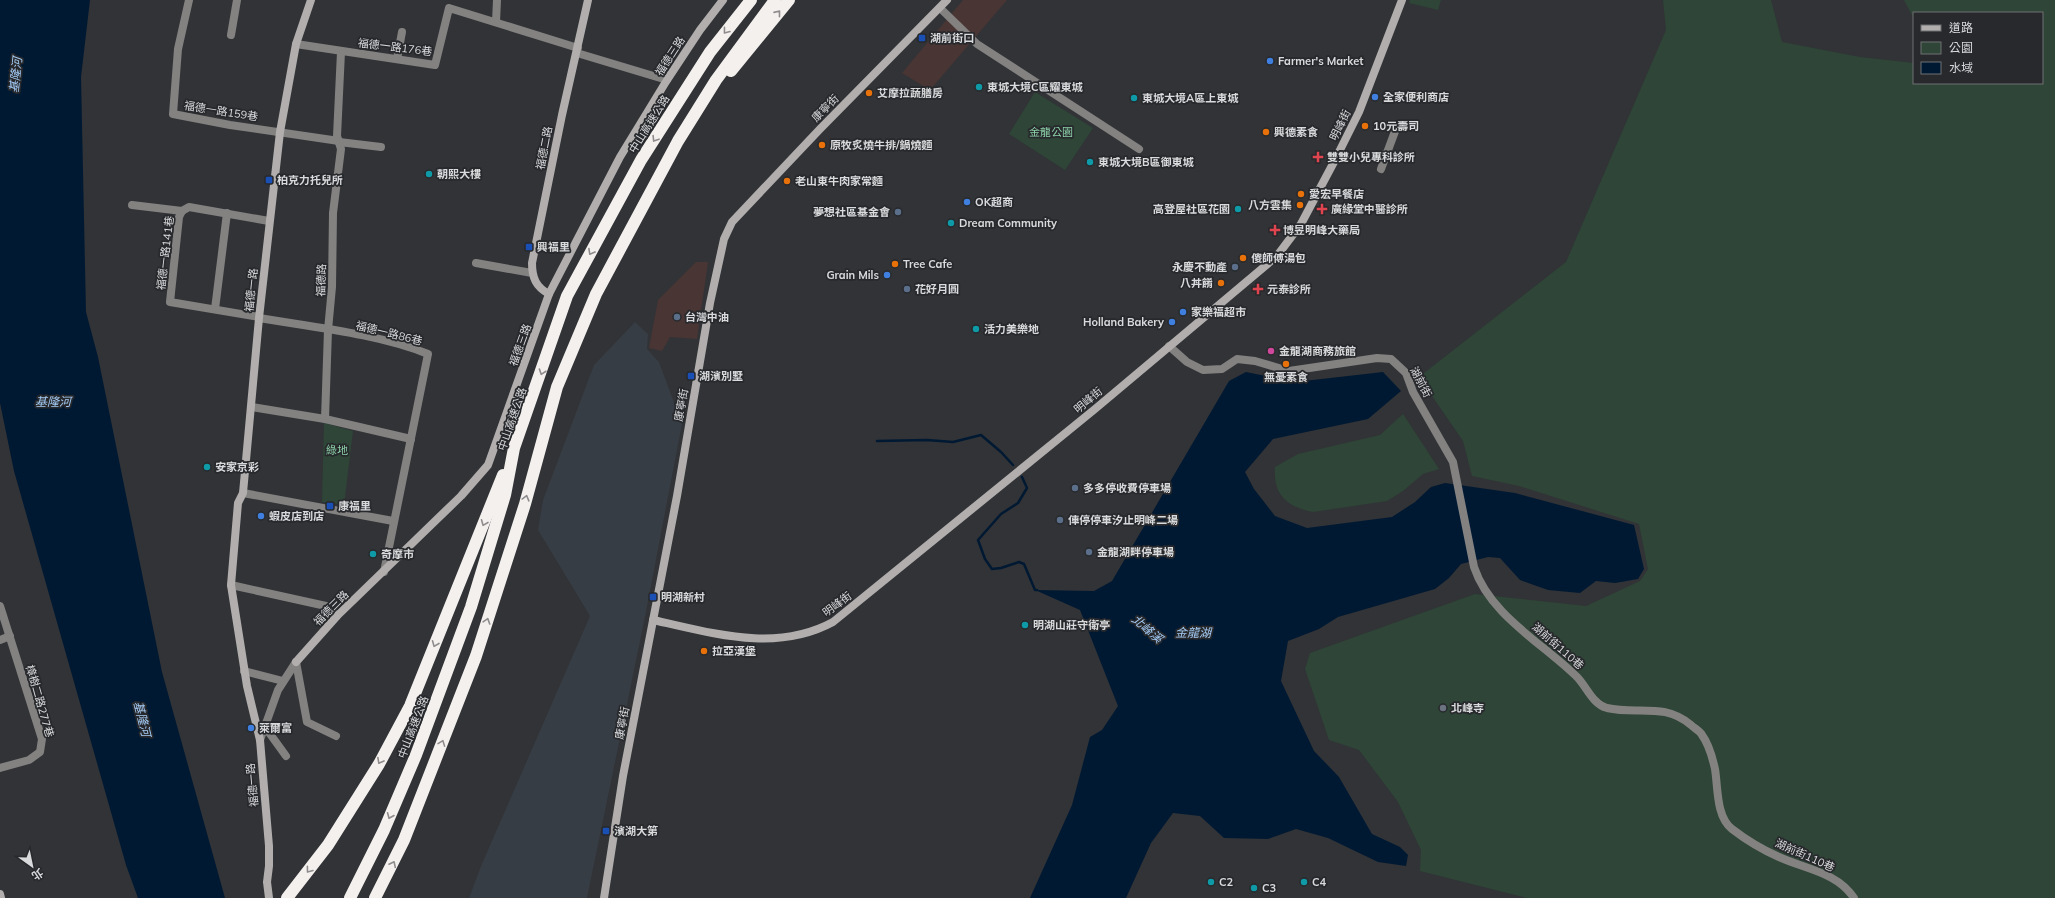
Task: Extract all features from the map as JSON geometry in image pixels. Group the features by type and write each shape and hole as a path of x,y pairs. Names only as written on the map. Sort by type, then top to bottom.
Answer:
{"highway":[{"name":"中山高速公路","path":"350,898 384,830 416,756 471,607 505,495 514,448 567,296 641,160 710,52 750,0"},
{"path":"375,898 404,840 476,656 525,504 557,387 596,294 664,166 695,114 735,52 775,0"},
{"path":"695,114 789,0"},
{"path":"287,898 328,845 378,764 410,706 514,448"}],"street":[{"name":"福德一路159巷","path":"189,0 178,50 173,114 230,125 280,132"},
{"path":"231,35 237,0"},
{"name":"福德一路","path":"269,898 269,846 260,740 244,671 231,585 238,503 244,493 259,318 280,132 296,44 311,0"},
{"path":"497,0 496,22 667,80"},
{"name":"福德二路","path":"532,273 532,263 562,115 578,51 588,0"},
{"name":"福德三路","path":"296,662 338,616 461,496 488,465 550,294 620,157 667,80 700,30 723,0"},
{"name":"康寧街","path":"604,898 623,776 677,496 710,303 727,230 732,222 820,129 947,0"},
{"name":"明峰街","path":"653,620 725,636 765,640 789,637 819,630 833,622 1169,346 1277,256 1301,224 1359,112 1402,0"},
{"name":"福德一路176巷","path":"296,44 435,66 449,8 496,22"},
{"path":"940,8 977,44 1139,150"},
{"path":"397,59 402,32"},
{"name":"福德路","path":"325,419 328,330 332,287 333,214 341,149 339,141 341,52"},
{"path":"1381,168 1397,126"},
{"path":"280,132 381,147"},
{"name":"福德一路141巷","path":"132,205 182,210 189,207 269,221"},
{"name":"福德一路141巷","path":"182,210 179,217 170,302 259,318"},
{"path":"215,309 227,213"},
{"path":"476,263 532,273 534,280 541,290 550,294"},
{"name":"福德一路86巷","path":"259,318 411,347 428,354 393,521 384,572"},
{"name":"湖前街","path":"1169,346 1187,362 1203,370 1222,369 1237,360 1255,361 1289,371 1377,358 1391,359 1406,373 1413,392 1453,462 1456,479"},
{"path":"252,407 325,419 411,439"},
{"name":"湖前街110巷","path":"1456,479 1474,567 1478,579 1486,592 1514,623 1577,677 1593,698 1606,708 1661,710 1682,718 1702,735 1715,768 1719,808 1730,828 1778,856 1822,872 1846,887 1854,898"},
{"path":"244,493 393,521"},
{"path":"231,585 326,606 338,616"},
{"name":"樟樹二路277巷","path":"0,606 42,739 40,752 29,760 0,768"},
{"path":"0,640 10,636"},
{"path":"260,740 282,682 296,662"},
{"path":"296,662 307,722 336,736"},
{"path":"244,671 282,682"},
{"path":"265,727 286,756"},
{"path":"0,894 1,898"}],"shaded area":[{"path":"963,0 1007,0 930,90 902,73"},
{"name":"台灣中油","path":"696,262 708,262 697,339 670,337 662,351 649,348 658,300"},
{"path":"635,322 648,334 647,349 659,362 682,424 645,617 587,898 469,898 481,866 590,616 538,530 543,500 594,365"}],"green space":[{"path":"1410,0 1441,0 1438,10 1409,3"},
{"path":"1663,0 1771,0 1782,42 1860,57 1913,63 1913,84 2043,84 2043,12 1913,12 1913,17 1904,0 2055,0 2055,898 1527,898 1420,871 1421,850 1398,802 1359,750 1329,740 1305,669 1310,653 1475,594 1586,606 1640,581 1648,569 1639,524 1519,486 1472,476 1463,441 1419,377 1566,262 1666,30"},
{"name":"金龍公園","path":"1035,92 1093,128 1065,170 1009,134"},
{"path":"1403,414 1439,469 1423,474 1403,491 1387,501 1313,512 1296,507 1289,503 1279,492 1276,485 1275,467 1298,454 1380,435"},
{"name":"綠地","path":"324,423 353,431 344,505 322,502"}],"water":[{"name":"基隆河","path":"0,0 90,0 81,77 86,312 98,357 162,672 225,898 138,898 126,865 14,471 0,403"},
{"name":"金龍湖","path":"1246,372 1295,382 1383,372 1401,391 1368,419 1273,439 1245,472 1254,489 1275,516 1307,528 1392,517 1415,502 1431,487 1445,483 1515,493 1634,525 1644,569 1638,579 1615,583 1596,581 1580,593 1548,590 1520,580 1500,558 1488,557 1461,564 1449,578 1435,589 1338,617 1319,629 1288,641 1281,681 1314,751 1339,777 1372,834 1400,847 1408,855 1406,866 1378,862 1328,838 1296,829 1268,839 1224,838 1200,816 1173,813 1151,843 1126,898 1030,898 1072,805 1090,737 1102,730 1118,706 1080,610 1035,590 1094,591 1112,581 1229,381"}],"waterway":[{"name":"北峰溪","path":"877,441 927,440 953,442 981,435 1001,452 1013,465"},
{"name":"北峰溪","path":"1022,477 1027,488 1018,503 1001,514 978,540 985,559 992,569 1001,568 1019,562 1024,564 1035,590 1037,590"}],"place":[{"name":"湖前街口","path":"922,38"},
{"name":"Farmer's Market","path":"1270,61"},
{"name":"東城大境C區耀東城","path":"979,87"},
{"name":"艾摩拉蔬膳房","path":"869,93"},
{"name":"全家便利商店","path":"1375,97"},
{"name":"東城大境A區上東城","path":"1134,98"},
{"name":"10元壽司","path":"1365,126"},
{"name":"興德素食","path":"1266,132"},
{"name":"原牧炙燒牛排/鍋燒麵","path":"822,145"},
{"name":"雙雙小兒專科診所","path":"1318,157"},
{"name":"東城大境B區御東城","path":"1090,162"},
{"name":"朝熙大樓","path":"429,174"},
{"name":"柏克力托兒所","path":"269,180"},
{"name":"老山東牛肉家常麵","path":"787,181"},
{"name":"愛宏早餐店","path":"1301,194"},
{"name":"OK超商","path":"967,202"},
{"name":"八方雲集","path":"1300,205"},
{"name":"高登屋社區花園","path":"1238,209"},
{"name":"廣緣堂中醫診所","path":"1322,209"},
{"name":"夢想社區基金會","path":"898,212"},
{"name":"Dream Community","path":"951,223"},
{"name":"博昱明峰大藥局","path":"1275,230"},
{"name":"興福里","path":"529,247"},
{"name":"傻師傅湯包","path":"1243,258"},
{"name":"Tree Cafe","path":"895,264"},
{"name":"永慶不動產","path":"1235,267"},
{"name":"Grain Mils","path":"887,275"},
{"name":"八丼餚","path":"1221,283"},
{"name":"花好月圓","path":"907,289"},
{"name":"元泰診所","path":"1258,289"},
{"name":"家樂福超市","path":"1183,312"},
{"name":"台灣中油","path":"677,317"},
{"name":"Holland Bakery","path":"1172,322"},
{"name":"活力美樂地","path":"976,329"},
{"name":"金龍湖商務旅館","path":"1271,351"},
{"name":"無憂素食","path":"1286,364"},
{"name":"湖濱別墅","path":"691,376"},
{"name":"安家京彩","path":"207,467"},
{"name":"多多停收費停車場","path":"1075,488"},
{"name":"康福里","path":"330,506"},
{"name":"蝦皮店到店","path":"261,516"},
{"name":"俥停停車汐止明𡶶二場","path":"1060,520"},
{"name":"金龍湖畔停車場","path":"1089,552"},
{"name":"奇摩市","path":"373,554"},
{"name":"明湖新村","path":"653,597"},
{"name":"明湖山莊守衛亭","path":"1025,625"},
{"name":"拉亞漢堡","path":"704,651"},
{"name":"北峰寺","path":"1443,708"},
{"name":"萊爾富","path":"251,728"},
{"name":"濱湖大第","path":"606,831"},
{"name":"C2","path":"1211,882"},
{"name":"C4","path":"1304,882"},
{"name":"C3","path":"1254,888"}]}
